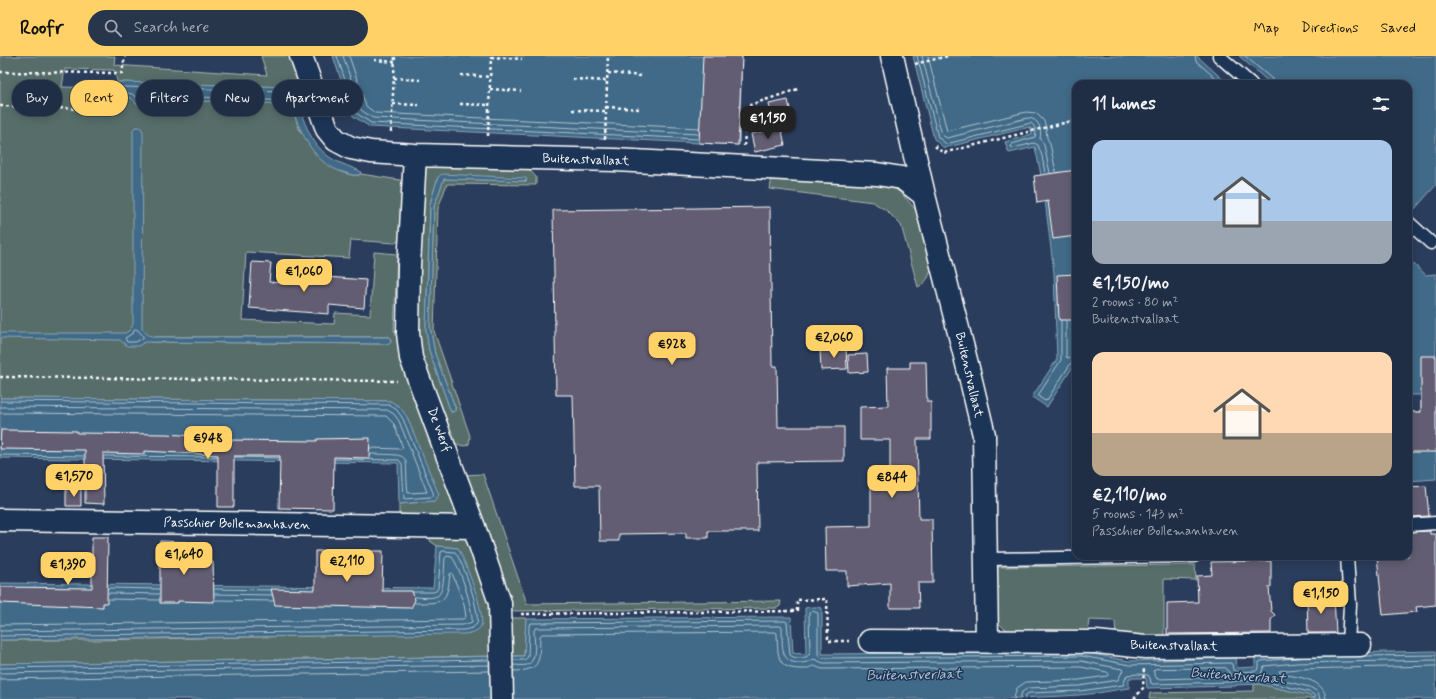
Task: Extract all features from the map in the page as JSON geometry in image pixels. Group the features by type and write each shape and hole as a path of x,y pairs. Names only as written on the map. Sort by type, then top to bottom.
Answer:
{"street":[{"name":"Buitenstvallaat","path":"301,56 327,129 336,140 351,148 371,152 415,155 615,160 877,174 902,178 924,194"},
{"name":"Buitenstvallaat","path":"902,58 924,194 984,436 987,641"},
{"name":"De Werf","path":"415,155 409,266 408,333 411,358 421,381 500,603 502,699"},
{"name":"Passchier Bollemanhaven","path":"0,520 474,527"},
{"name":"Buitenstvallaat","path":"870,641 1096,642 1144,648 1354,645"}],"lane":[{"path":"1219,56 1246,80"},
{"path":"1412,226 1431,243"},
{"path":"1412,525 1436,523"},
{"path":"986,559 1072,558"},
{"path":"1347,560 1354,645"}],"path":[{"path":"0,72 122,73 125,56"},
{"path":"384,133 391,134 395,56"},
{"path":"605,143 608,56"},
{"path":"902,58 912,65 948,56"},
{"path":"488,138 491,57 522,59"},
{"path":"374,60 395,62"},
{"path":"608,73 642,76"},
{"path":"461,75 490,76"},
{"path":"394,78 420,80"},
{"path":"573,79 607,81"},
{"path":"490,89 521,91"},
{"path":"744,149 747,106 798,89"},
{"path":"393,104 419,105"},
{"path":"460,104 489,105"},
{"path":"0,106 70,108"},
{"path":"606,107 641,109"},
{"path":"572,110 606,111"},
{"path":"934,145 943,153 1072,121"},
{"path":"0,377 421,381"},
{"path":"500,614 798,611 797,600 827,599 828,641 870,641"},
{"path":"1134,699 1143,688 1145,680"}],"green space":[{"path":"0,56 115,56 114,65 267,75 261,56 292,56 299,80 272,80 272,86 264,86 264,80 211,80 211,85 203,84 203,80 136,80 136,82 128,82 128,80 117,80 114,70 65,69 62,87 70,87 70,116 128,116 128,89 136,89 136,116 203,116 203,101 211,101 211,116 264,116 264,103 272,103 272,116 295,116 300,131 341,172 352,175 361,174 406,181 400,240 395,243 351,240 349,258 246,252 242,320 334,324 335,313 370,315 374,252 397,254 394,331 402,332 458,508 457,514 453,519 399,519 399,504 434,501 390,401 0,398","holes":["155,337 390,337 391,342 389,344 150,342"]},
{"path":"428,164 527,167 536,177 536,185 447,184 438,208 434,331 470,436 469,444 465,446 452,441 449,437 417,346 421,170","holes":["438,177 527,181 444,179 434,206 430,327 435,354 455,407 455,410 451,412 429,350 426,329 430,204"]},
{"path":"772,177 884,184 894,188 903,195 915,209 920,219 932,267 928,278 918,287 901,225 887,211 873,202 770,189"},
{"path":"483,474 526,604 781,601 780,606 777,608 509,611 462,475"},
{"path":"431,535 467,536 492,602 494,656 0,664 0,640 93,640 470,633 458,548 437,546 430,541"},
{"path":"1195,565 1196,580 1164,579 1164,642 1116,637 1115,621 1089,620 1087,636 1015,633 1009,631 999,623 994,615 996,567"},
{"path":"507,618 526,619 524,656 508,656"},
{"path":"1254,684 1308,695 1314,699 1149,699 1150,693 1254,691"}],"water":[{"path":"333,56 742,56 739,145 370,127 353,116 363,116 363,80 341,80"},
{"path":"913,56 1197,56 1224,80 1072,80 1072,368 1047,407 1032,397 1057,359 1054,273 1043,184 1035,147 1009,153 1005,142 1032,134 1030,127 944,148 934,139"},
{"path":"1239,56 1436,56 1436,185 1413,211 1412,80 1266,80"},
{"path":"128,82 136,82 136,104 131,98 128,97"},
{"path":"203,84 211,85 211,101 203,101"},
{"path":"264,86 272,86 272,103 264,103"},
{"path":"295,116 302,116 312,138 325,154 334,160 360,171 361,174 352,175 335,169 325,163 310,147"},
{"path":"135,127 140,127 143,131 142,328 148,335 155,337 390,337 391,342 389,344 145,342 138,346 127,346 120,340 0,338 0,333 125,333 130,330 133,324 133,130"},
{"path":"442,174 526,178 527,180 444,179 434,206 430,327 435,354 455,407 455,411 451,412 429,350 426,329 430,204 438,177"},
{"path":"1412,263 1426,275 1436,274 1436,479 1412,481 1412,412 1421,412 1421,395 1412,395"},
{"path":"0,398 390,401 400,407 407,417 439,495 434,501 399,504 398,463 0,458"},
{"path":"437,546 458,548 470,575 478,599 482,620 480,628 476,631 464,634 0,640 0,583 433,588"},
{"name":"Buitenstverlaat","path":"805,608 822,608 822,654 1082,652 1129,661 1236,658 1237,668 1255,667 1255,657 1296,654 1436,651 1436,699 1314,699 1308,695 1259,684 1147,688 1146,678 1129,678 1129,688 1085,694 1004,699 0,699 0,664 524,656 526,619 791,617 793,653 806,654"}],"building":[{"path":"703,56 742,56 738,145 699,143"},
{"path":"788,100 792,118 773,123 769,104"},
{"path":"781,127 785,145 755,152 751,134"},
{"path":"1072,171 1072,237 1053,239 1048,201 1037,203 1034,176"},
{"path":"770,207 772,366 777,366 778,427 844,427 844,461 757,462 758,531 708,531 708,538 686,538 686,533 619,534 619,541 600,541 599,486 575,486 573,395 556,395 553,210"},
{"path":"252,262 271,263 269,282 312,285 313,276 366,280 364,308 329,305 329,314 249,308"},
{"path":"1072,274 1072,320 1059,320 1057,275"},
{"path":"846,348 847,369 821,370 820,349"},
{"path":"867,354 868,372 849,373 848,355"},
{"path":"1421,356 1436,356 1436,452 1412,452 1412,412 1421,412"},
{"path":"910,362 926,362 927,402 931,402 931,439 917,439 919,519 932,519 933,583 918,583 919,608 890,608 890,583 847,586 847,571 826,571 825,527 871,526 871,479 890,478 890,440 860,440 860,407 888,406 887,368 910,368"},
{"path":"1,430 166,434 225,438 225,440 317,441 317,439 370,438 369,458 334,457 333,509 279,508 280,456 234,456 234,507 218,507 218,455 144,451 144,454 103,453 104,504 85,503 85,450 0,449"},
{"path":"1426,486 1429,516 1412,517 1412,487"},
{"path":"66,489 81,489 81,506 66,506"},
{"path":"1430,531 1430,534 1436,534 1436,605 1416,607 1417,612 1383,615 1377,560 1412,560 1412,532"},
{"path":"92,537 108,537 107,603 103,603 103,607 0,603 0,587 92,588"},
{"path":"160,541 186,542 186,562 213,562 214,602 178,601 178,603 160,603"},
{"path":"315,551 383,551 382,591 412,591 415,600 411,608 275,605 271,589 315,590"},
{"path":"1271,561 1271,587 1269,587 1271,611 1275,615 1271,620 1271,633 1167,634 1167,603 1198,602 1197,576 1212,575 1211,562"},
{"path":"1334,597 1336,633 1308,633 1307,598"}]}
